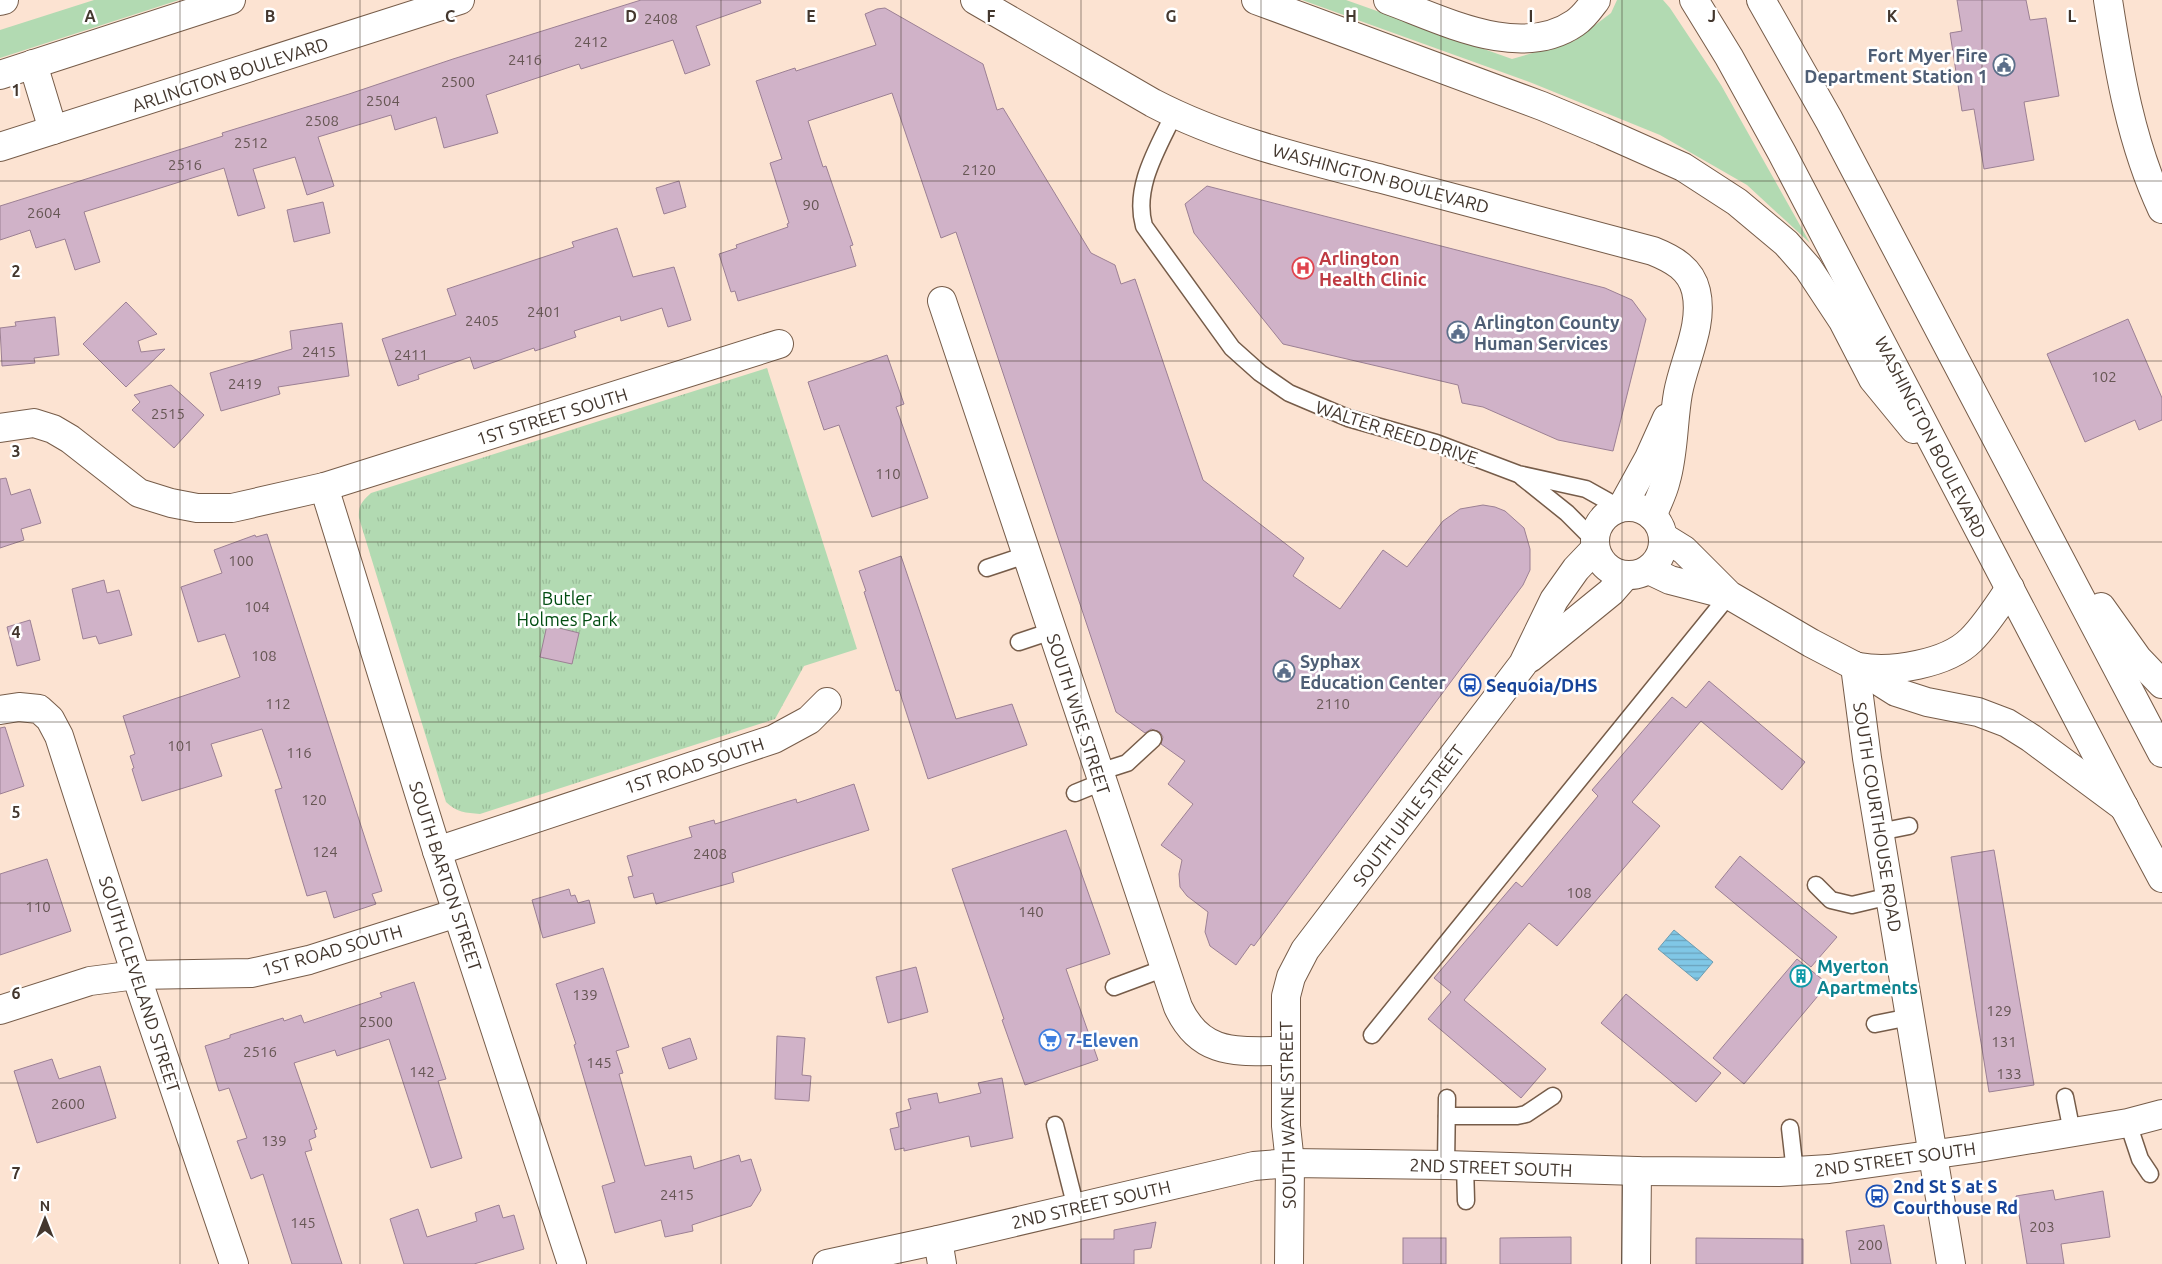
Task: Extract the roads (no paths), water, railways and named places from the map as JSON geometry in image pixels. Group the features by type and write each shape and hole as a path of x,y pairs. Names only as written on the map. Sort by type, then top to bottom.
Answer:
{"main road":[{"path":"0,1 4,0"},
{"path":"0,75 231,0"},
{"name":"ARLINGTON BOULEVARD","path":"0,147 460,0"},
{"name":"WASHINGTON BOULEVARD","path":"975,0 1174,114 1225,134 1302,158 1665,256 1686,271 1696,290 1694,335 1678,391"},
{"path":"1256,0 1525,99 1593,127 1684,168 1738,202 1786,243 1808,268 1843,321 1873,379 1950,472"},
{"path":"1388,0 1470,30 1502,38 1519,39 1549,36 1563,30 1577,22 1596,0"},
{"name":"WASHINGTON BOULEVARD","path":"1694,0 1729,57 1782,153 2162,878"},
{"path":"1761,0 1838,138 2162,753"},
{"path":"2108,0 2120,76 2130,118 2162,210"},
{"path":"33,64 53,130"},
{"name":"SOUTH WISE STREET","path":"942,301 1100,777 1183,1017 1190,1029 1199,1038 1230,1050 1286,1051"},
{"name":"1ST STREET SOUTH","path":"0,428 34,423 53,428 139,492 171,503 197,508 232,508 324,487 779,344"},
{"path":"1621,508 1649,458 1678,391"},
{"path":"1637,573 1661,555 1658,526 1670,465 1678,391"},
{"name":"SOUTH BARTON STREET","path":"324,487 437,851 572,1264"},
{"path":"1730,595 1637,573 1609,570 1598,557 1595,544 1596,530 1602,520 1610,513 1621,508 1633,507 1643,510 1730,595 1811,643 1855,666 1896,692 1927,702 1978,712 2007,723 2031,738 2124,807"},
{"path":"2037,516 2138,659 2162,684"},
{"name":"SOUTH UHLE STREET","path":"1295,968 1305,950 1523,664 1554,600 1595,544"},
{"name":"SOUTH UHLE STREET","path":"1523,664 1637,573"},
{"path":"1855,666 1885,670 1913,667 1960,649 1977,634 2010,588"},
{"name":"SOUTH COURTHOUSE ROAD","path":"1855,666 1879,832 1951,1264"},
{"name":"1ST ROAD SOUTH","path":"437,851 774,739 810,720 827,702"},
{"name":"SOUTH CLEVELAND STREET","path":"0,710 19,707 39,709 50,720 58,736 136,975 234,1264"},
{"name":"1ST ROAD SOUTH","path":"0,1010 90,982 136,975 251,973 309,960 457,913"},
{"name":"SOUTH WAYNE STREET","path":"1289,1264 1290,1163 1286,1126 1286,996 1295,968"},
{"name":"2ND STREET SOUTH","path":"827,1264 940,1252 1076,1208 1254,1166 1290,1163 1456,1165 1637,1171 1795,1172 1933,1155 2072,1132 2158,1115"},
{"path":"1636,1264 1637,1171"}],"lane":[{"name":"WALTER REED DRIVE","path":"1174,114 1148,171 1142,197 1141,216 1148,233 1232,348 1260,373 1308,402 1348,418 1454,450 1518,474 1586,489 1621,508"},
{"name":"WALTER REED DRIVE","path":"1518,474 1567,513 1595,544"},
{"path":"987,568 1026,555"},
{"path":"1372,1035 1730,595"},
{"path":"1019,642 1052,631"},
{"path":"1074,793 1128,763 1153,739"},
{"path":"1879,832 1909,826"},
{"path":"1816,885 1831,900 1852,905 1890,896"},
{"path":"1114,987 1165,968"},
{"path":"1875,1024 1910,1016"},
{"path":"1446,1116 1517,1116 1526,1114 1553,1096"},
{"path":"2065,1097 2072,1132"},
{"path":"1447,1098 1446,1116 1456,1165 1466,1200"},
{"path":"2128,1122 2140,1159 2150,1174"},
{"path":"1055,1125 1076,1208"},
{"path":"1790,1128 1795,1172"}],"water":[{"path":"1674,930 1713,962 1697,981 1658,949"}],"place":[{"name":"Fort Myer Fire Department Station 1","path":"2004,65"},
{"name":"Arlington Health Clinic","path":"1303,268"},
{"name":"Arlington County Human Services","path":"1458,332"},
{"name":"Syphax Education Center","path":"1284,671"},
{"name":"Sequoia/DHS","path":"1470,685"},
{"name":"Myerton Apartments","path":"1801,976"},
{"name":"7-Eleven","path":"1050,1040"},
{"name":"2nd St S at S Courthouse Rd","path":"1877,1196"}],"park label":[{"name":"Butler Holmes Park","path":"567,608"}]}
